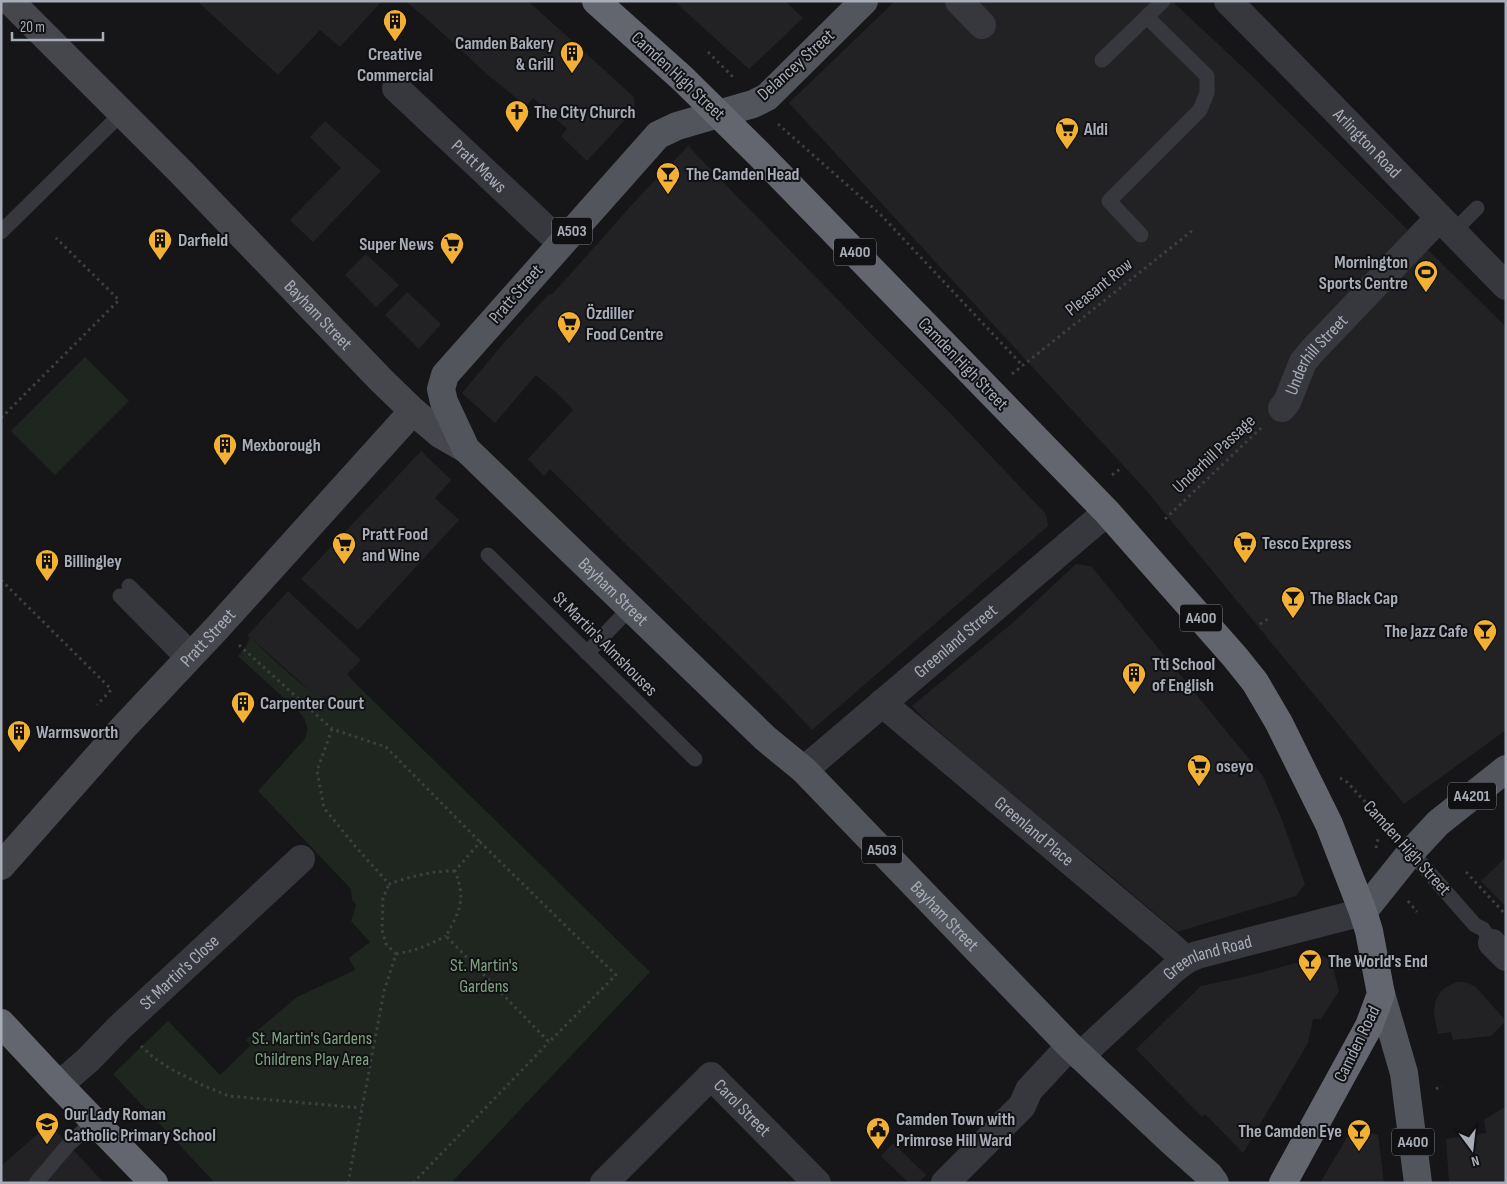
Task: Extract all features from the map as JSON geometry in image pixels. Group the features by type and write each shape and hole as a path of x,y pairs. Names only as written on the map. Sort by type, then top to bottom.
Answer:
{"highway":[{"name":"Camden High Street","path":"596,1 683,79 772,167 1107,512 1235,657 1255,682 1279,723 1330,824 1363,912"},
{"name":"Camden Road","path":"1283,1183 1369,1026 1381,994 1369,931 1363,912"},
{"path":"1,1023 154,1183"}],"main road":[{"name":"Delancey Street","path":"718,113 757,102 767,97 864,1"},
{"name":"Pratt Street","path":"466,449 444,402 441,389 445,376 658,135 677,126 718,113"},
{"name":"Bayham Street","path":"466,449 765,738 804,770 1075,1051 1209,1175 1215,1183"},
{"name":"A4201","path":"1411,852 1451,812 1506,769"},
{"path":"1363,912 1411,852"},
{"name":"A400","path":"1381,994 1404,1073 1418,1183"}],"street":[{"name":"Bayham Street","path":"10,1 122,113 404,420 440,434 466,449"},
{"path":"959,1 982,26"},
{"name":"Arlington Road","path":"1228,1 1506,286"},
{"name":"Pratt Mews","path":"396,88 561,243"},
{"name":"Underhill Street","path":"1282,408 1287,402 1298,373 1308,356 1322,340 1446,225"},
{"name":"Pratt Street","path":"1,866 123,728 217,628 404,420"},
{"name":"Greenland Street","path":"804,770 1107,512"},
{"name":"Greenland Place","path":"882,703 1186,960"},
{"name":"St Martin's Close","path":"59,1085 88,1060 119,1028 301,859"},
{"name":"Greenland Road","path":"945,1183 1022,1106 1029,1090 1186,960 1197,955 1363,912"},
{"name":"Carol Street","path":"604,1183 712,1076 817,1183"}],"lane":[{"path":"1102,60 1163,1"},
{"path":"1140,235 1109,201 1200,110 1207,93 1207,76 1147,17"},
{"path":"1,232 122,113"},
{"path":"1446,225 1478,208"},
{"name":"St Martin's Almshouses","path":"488,555 695,759"},
{"path":"125,591 190,656"},
{"path":"587,653 630,608"},
{"name":"Camden High Street","path":"1411,852 1470,918 1485,932 1499,950"},
{"path":"36,1183 68,1145 94,1121"}],"path":[{"path":"708,52 757,102"},
{"name":"Pleasant Row","path":"757,102 781,127 880,214 1023,366 1193,230"},
{"path":"1,418 119,300 56,238"},
{"name":"Underhill Passage","path":"1164,519 1282,408"},
{"path":"1110,476 1120,468"},
{"path":"1,580 110,688 111,690 97,705"},
{"path":"1260,624 1271,617"},
{"path":"217,628 244,649 332,730 386,747 616,975 413,1183"},
{"path":"332,730 317,771 324,808 389,884"},
{"name":"Camden High Street","path":"1338,777 1347,782 1411,852"},
{"path":"396,954 386,944 382,930 383,898 389,884 443,871 455,871 480,842"},
{"path":"396,954 427,946 446,936 456,918 461,902 461,886 455,871"},
{"path":"1466,872 1506,915"},
{"path":"1407,899 1417,912"},
{"path":"446,936 549,1042"},
{"path":"348,1183 384,991 396,954"},
{"path":"1408,968 1418,968"},
{"path":"137,1043 154,1058 171,1069 202,1085 230,1096 362,1108"}],"shaded area":[{"path":"197,1 382,1 340,47 320,30 278,75"},
{"path":"405,1 528,1 634,97 635,109 587,161 561,136 567,129 533,98 526,106"},
{"path":"674,1 785,1 803,18 749,69"},
{"path":"895,1 1172,1 1248,72 1506,327 1506,730 1404,804 1145,489 789,103"},
{"path":"325,121 381,171 313,242 290,220 341,168 310,137"},
{"path":"688,146 952,415 1046,514 1048,526 812,730 779,695 550,469 544,476 528,459 573,410 560,396 536,375 495,423 462,393 502,345 549,294 551,295 567,278 638,198"},
{"path":"366,254 399,285 376,307 345,275"},
{"path":"407,292 441,324 419,349 385,315"},
{"path":"422,450 451,480 435,498 459,520 358,630 301,579"},
{"path":"1076,564 1091,566 1263,776 1282,820 1305,884 1296,896 1177,932 1092,860 1048,826 922,717 912,706 1016,620"},
{"path":"288,591 361,660 347,674 353,681 341,694 332,697 318,696 247,636"},
{"path":"1506,857 1506,907 1481,881"},
{"path":"1322,956 1331,960 1339,991 1321,1019 1313,1019 1308,1043 1243,1153 1205,1114 1202,1117 1136,1049 1201,986 1248,976"},
{"path":"1457,982 1464,982 1475,986 1506,1021 1491,1036 1453,1040 1451,1032 1438,1034 1434,1014 1435,1002 1441,991"},
{"path":"1506,1106 1506,1183 1449,1183 1446,1139 1486,1133 1484,1120"},
{"name":"Our Lady Roman Catholic Primary School","path":"49,1124 104,1183 1,1183 1,1166"},
{"name":"The Camden Eye","path":"1361,1128 1378,1135 1384,1183 1320,1183 1352,1129 1359,1131"},
{"path":"893,1143 926,1175 918,1183 909,1183 881,1156"}],"green space":[{"path":"85,357 129,401 55,475 11,431"},
{"name":"St. Martin's Gardens","path":"250,637 297,681 317,695 324,697 333,696 340,693 353,681 650,972 451,1183 215,1183 113,1074 168,1021 220,1075 251,1045 246,1040 297,997 355,970 349,958 370,942 351,921 356,905 352,900 351,889 258,791 304,740 307,729 306,722 299,712 238,656"}],"place":[{"name":"Creative Commercial","path":"395,42"},
{"name":"Camden Bakery & Grill","path":"572,74"},
{"name":"The City Church","path":"517,133"},
{"name":"Aldi","path":"1067,150"},
{"name":"The Camden Head","path":"668,195"},
{"name":"Darfield","path":"160,261"},
{"name":"Super News","path":"452,265"},
{"name":"Mornington Sports Centre","path":"1426,293"},
{"name":"Özdiller Food Centre","path":"569,344"},
{"name":"Mexborough","path":"225,466"},
{"name":"Tesco Express","path":"1245,564"},
{"name":"Pratt Food and Wine","path":"344,565"},
{"name":"Billingley","path":"47,582"},
{"name":"The Black Cap","path":"1293,619"},
{"name":"The Jazz Cafe","path":"1485,652"},
{"name":"Tti School of English","path":"1134,695"},
{"name":"Carpenter Court","path":"243,724"},
{"name":"Warmsworth","path":"19,753"},
{"name":"oseyo","path":"1199,787"},
{"name":"The World's End","path":"1310,982"},
{"name":"Our Lady Roman Catholic Primary School","path":"47,1145"},
{"name":"Camden Town with Primrose Hill Ward","path":"878,1150"},
{"name":"The Camden Eye","path":"1359,1152"}],"park label":[{"name":"St. Martin's Gardens Childrens Play Area","path":"312,1048"}]}
